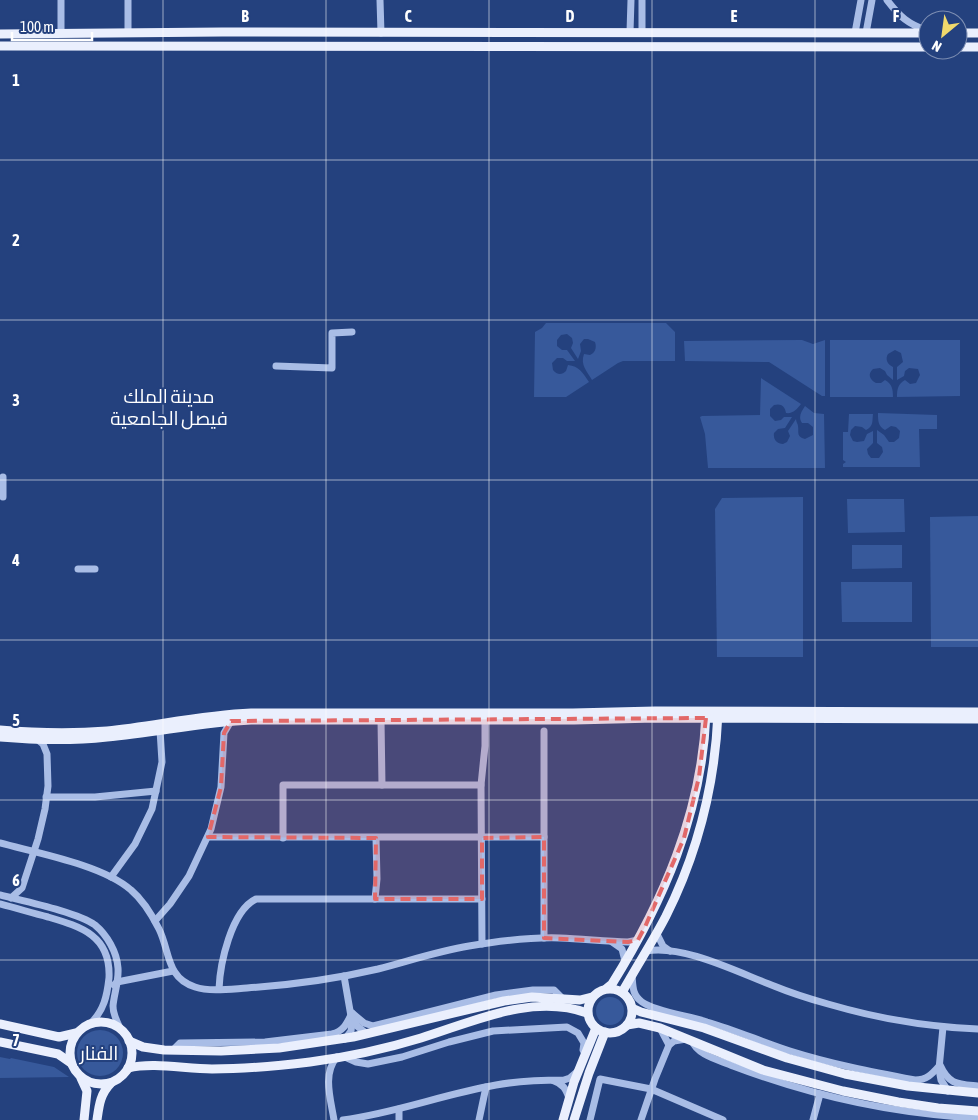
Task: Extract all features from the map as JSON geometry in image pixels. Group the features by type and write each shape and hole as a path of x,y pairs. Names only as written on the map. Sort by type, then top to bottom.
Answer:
{"main road":[{"path":"630,32 631,46"},
{"path":"642,32 642,46"},
{"path":"0,34 918,32"},
{"path":"855,33 857,48"},
{"path":"857,48 866,33"},
{"path":"0,46 918,47"},
{"path":"0,730 65,733 100,731 250,713 718,715 978,712"},
{"path":"0,737 56,740 108,737 232,721 484,720 706,715"},
{"path":"607,988 616,989 623,993 629,1000 632,1008 631,1017 627,1024 617,1032 600,1030 590,1022 587,1013 588,1005 598,991 612,984 638,940 667,883 688,825 700,770 706,715"},
{"path":"718,715 978,719"},
{"path":"623,993 624,988 657,934 682,882 701,828 714,766 718,715"},
{"path":"129,1040 143,1047 173,1050 264,1049 345,1039 489,1004 525,998 580,1000 592,997"},
{"path":"128,1068 145,1066 221,1068 311,1062 413,1040 478,1018 506,1011 549,1008 577,1010 587,1013"},
{"path":"632,1008 711,1030 807,1064 845,1074 925,1088 978,1093"},
{"path":"0,1024 52,1036 67,1037 76,1034 91,1023 103,1022 120,1028 129,1040 132,1055 128,1068 121,1077 111,1083 103,1092 100,1099 98,1116"},
{"path":"627,1024 638,1023 660,1028 763,1070 843,1092 938,1108 978,1111"},
{"path":"563,1120 585,1055 600,1030"},
{"path":"574,1120 600,1030"},
{"path":"76,1034 70,1044 71,1062 87,1091 84,1120"},
{"path":"0,1042 58,1054 71,1062"},
{"path":"81,1078 92,1083 111,1083"}],"street":[{"path":"61,0 61,33"},
{"path":"128,0 128,33"},
{"path":"380,0 380,33"},
{"path":"630,32 631,0"},
{"path":"642,0 642,32"},
{"path":"855,33 861,0"},
{"path":"866,33 872,0"},
{"path":"887,0 898,14 918,27"},
{"path":"276,366 332,368 332,332 352,332"},
{"path":"3,477 3,497"},
{"path":"78,569 95,569"},
{"path":"381,720 382,785"},
{"path":"482,944 484,720"},
{"path":"155,921 170,904 189,876 208,837 221,786 224,733 232,721"},
{"path":"212,723 224,733"},
{"path":"111,877 130,852 152,808 162,762 160,730"},
{"path":"544,731 544,938"},
{"path":"11,898 22,888 45,809 47,754 37,739"},
{"path":"47,754 56,740"},
{"path":"283,838 282,785 482,785"},
{"path":"46,797 95,797 156,791"},
{"path":"208,837 544,837"},
{"path":"375,899 377,879 376,838"},
{"path":"0,843 86,866 122,883 137,896 155,921 162,936 167,958 173,971 184,982 205,989 273,986 344,976 378,969 442,951 482,944 544,938 606,940 622,945 638,940"},
{"path":"22,888 27,902"},
{"path":"0,895 76,916 94,925 106,937 114,952 118,968 113,1007 120,1028"},
{"path":"219,989 226,945 235,924 251,902 256,899 482,899"},
{"path":"0,904 74,925 89,932 99,942 106,956 109,969 108,989 105,1004 91,1023"},
{"path":"657,934 663,946 670,951"},
{"path":"622,945 625,961"},
{"path":"646,951 670,951 713,963 837,1007 944,1027 978,1030"},
{"path":"108,989 117,982 173,971"},
{"path":"632,975 633,990 644,1004 725,1027 791,1051 842,1066 916,1080 928,1077 939,1067"},
{"path":"344,976 352,1015 352,1027 345,1039"},
{"path":"352,1015 364,1023 373,1026 496,995 515,992 554,990 562,998"},
{"path":"352,1015 357,1026 368,1034"},
{"path":"173,1050 180,1043 265,1042 332,1034 343,1028 352,1015"},
{"path":"334,1120 328,1079 330,1068 341,1057 368,1064 402,1057 449,1042 493,1031 567,1027 578,1033 584,1043 583,1050 585,1055"},
{"path":"925,1088 935,1080 939,1067 944,1027"},
{"path":"660,1028 669,1045"},
{"path":"641,1120 669,1045 679,1040 689,1040 696,1050 724,1062 766,1078 820,1094 890,1109 978,1118"},
{"path":"311,1062 321,1066 328,1079"},
{"path":"939,1067 952,1082 978,1086"},
{"path":"939,1067 940,1080 949,1091"},
{"path":"345,1120 399,1109 486,1087 522,1081 570,1078 580,1070"},
{"path":"590,1120 600,1079 651,1089 707,1117 723,1120"},
{"path":"552,1080 561,1084 570,1098"},
{"path":"478,1120 486,1087"},
{"path":"814,1120 820,1094"},
{"path":"399,1109 399,1120"},
{"path":"98,1116 105,1120"}],"highlighted area":[{"path":"706,718 699,777 684,838 638,940 628,942 544,938 544,837 482,838 482,899 375,899 376,838 208,837 221,787 224,733 231,721"}],"shaded area":[{"path":"546,323 666,323 675,332 675,361 623,361 592,380 585,368 583,358 584,354 590,355 594,352 595,342 584,339 580,344 581,351 578,359 571,348 572,338 567,334 561,335 557,340 557,346 562,350 567,350 575,361 557,358 552,363 553,370 561,374 566,371 568,365 575,367 580,370 589,382 566,397 534,397 535,332"},
{"path":"802,340 813,344 825,340 825,396 822,396 769,362 685,361 684,341"},
{"path":"830,340 960,340 960,396 897,397 901,383 905,380 910,384 916,383 920,375 918,369 909,368 905,371 904,376 897,380 897,367 903,362 901,353 895,350 888,354 887,358 888,363 893,367 893,380 880,368 873,369 870,375 871,379 876,383 881,383 885,380 889,383 893,397 830,397"},
{"path":"761,378 801,404 791,413 786,413 784,407 776,404 770,409 770,416 775,421 781,420 784,417 792,417 785,428 778,429 774,433 774,438 777,442 783,444 787,442 790,436 788,431 796,419 800,437 805,439 813,435 813,427 808,423 802,423 800,419 801,412 805,406 814,413 824,414 825,468 708,468 705,434 700,417 760,415"},
{"path":"878,413 937,415 937,429 919,429 920,467 843,467 843,464 846,462 843,460 843,432 848,432 849,414 873,414 872,423 869,428 866,430 855,426 851,430 850,435 853,441 864,441 867,434 873,431 873,443 867,449 871,458 879,458 883,452 882,447 877,443 877,430 889,442 894,442 899,438 900,431 896,427 891,426 885,430 881,427 878,421"},
{"path":"803,497 803,657 717,657 715,509 722,498"},
{"path":"847,499 904,499 905,532 848,533"},
{"path":"978,516 978,647 931,647 930,517"},
{"path":"852,545 902,545 902,568 852,569"},
{"path":"841,582 912,582 912,622 842,622"},
{"path":"610,997 620,1001 624,1011 620,1021 610,1025 600,1021 596,1011 600,1001"},
{"path":"105,1030 109,1031 119,1040 122,1044 122,1062 113,1072 105,1076 95,1076 87,1072 78,1062 77,1048 81,1040 91,1031"},
{"path":"0,1057 54,1067 69,1077 0,1078"}],"district":[{"name":"مدينة الملك فيصل الجامعية","path":"169,407"},
{"name":"الفنار","path":"99,1053"}]}
